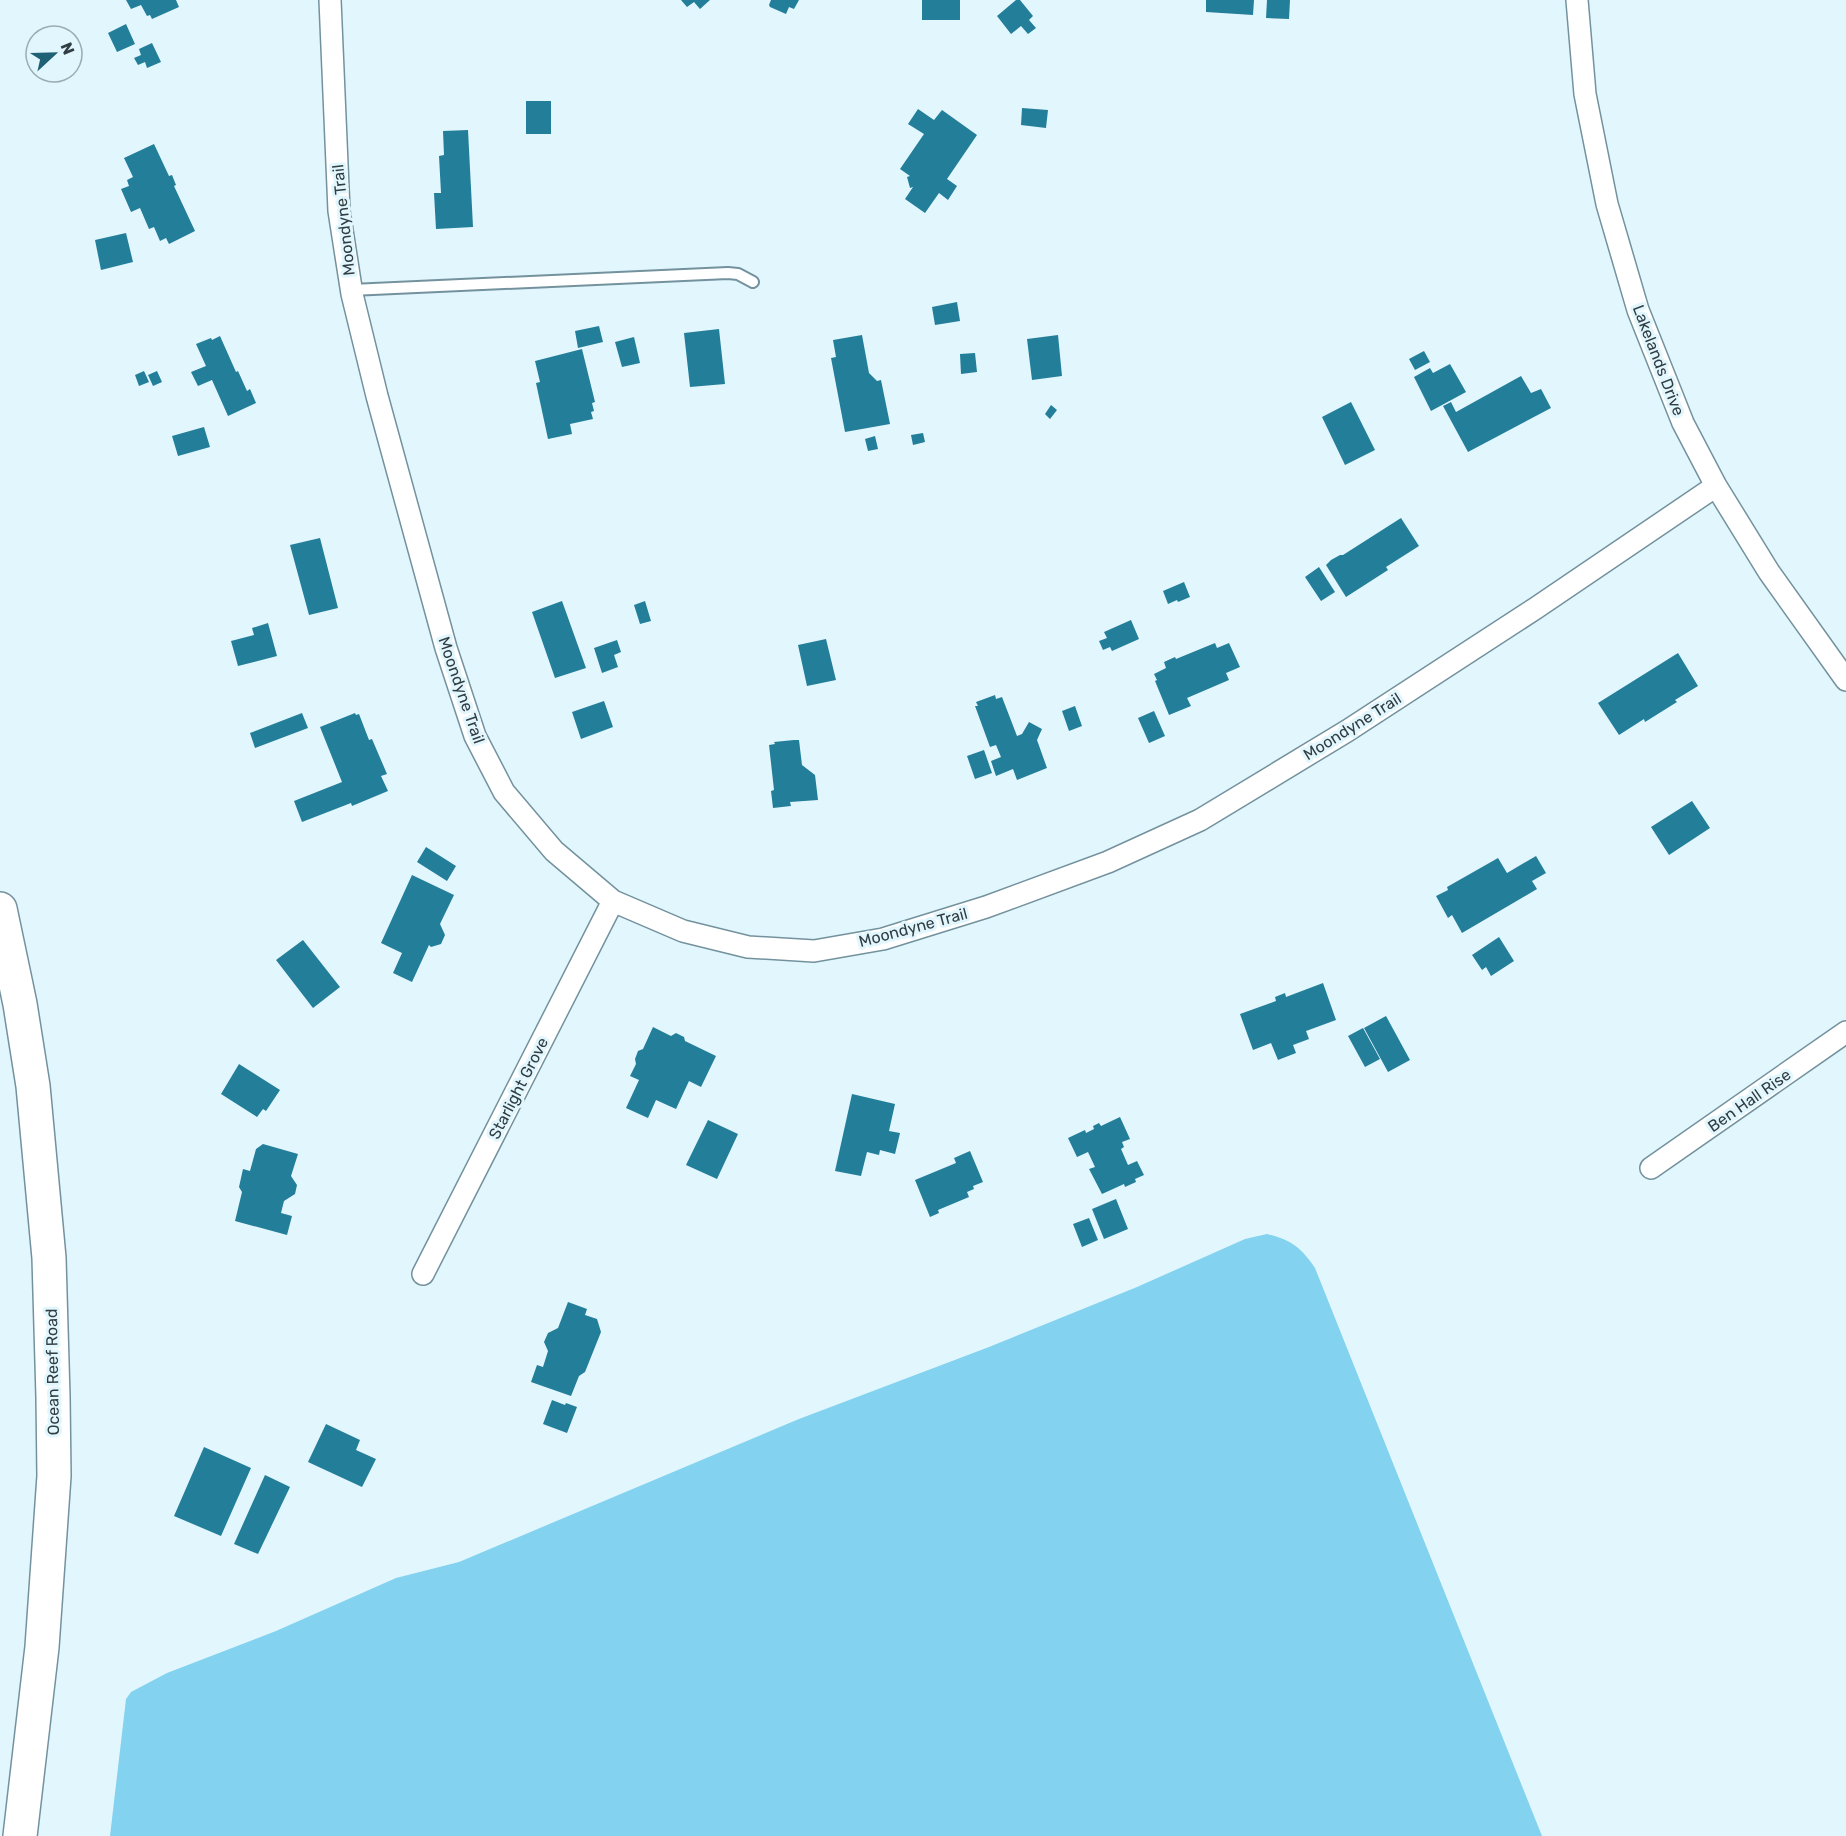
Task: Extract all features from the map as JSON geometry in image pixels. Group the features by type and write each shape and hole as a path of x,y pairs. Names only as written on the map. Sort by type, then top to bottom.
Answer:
{"main road":[{"name":"Ocean Reef Road","path":"0,909 20,1004 33,1086 49,1258 54,1476 42,1647 20,1836"}],"street":[{"name":"Moondyne Trail","path":"330,0 339,211 351,290 377,396 446,648 475,736 504,792 554,851 614,901 683,931 748,947 814,951 884,939 986,907 1108,862 1200,820 1347,731 1536,608 1716,486"},
{"name":"Lakelands Drive","path":"1577,0 1586,94 1606,204 1638,310 1683,423 1716,486 1769,572 1846,680"},
{"name":"Starlight Grove","path":"423,1274 614,901"},
{"name":"Ben Hall Rise","path":"1651,1168 1846,1032"}],"lane":[{"path":"351,290 728,273 738,274 753,282"}],"shaded area":[{"path":"1267,1234 1295,1245 1315,1268 1542,1836 110,1836 126,1699 131,1692 167,1673 276,1631 396,1578 459,1562 799,1419 989,1347 1137,1287 1245,1239"}],"building":[{"path":"126,0 176,0 179,7 152,19 150,15 147,16 141,5 131,9"},
{"path":"681,0 710,0 700,9 694,2 687,7"},
{"path":"771,0 799,0 794,9 789,7 786,14 770,7"},
{"path":"922,0 960,0 960,20 922,20"},
{"path":"1016,0 1020,0 1033,16 1029,20 1036,28 1028,34 1021,26 1011,34 997,16"},
{"path":"1206,0 1254,0 1253,15 1206,12"},
{"path":"1267,0 1290,0 1289,19 1266,18"},
{"path":"126,24 135,44 117,52 108,33"},
{"path":"152,43 161,62 147,68 145,62 138,65 134,58 141,55 139,49"},
{"path":"526,101 551,101 551,134 526,134"},
{"path":"1022,108 1048,110 1046,128 1021,125"},
{"path":"918,109 934,120 942,110 977,135 947,179 957,186 948,200 939,193 925,213 905,199 913,187 910,188 907,177 910,176 900,169 924,134 908,124"},
{"path":"468,130 473,227 436,229 434,193 441,193 439,156 444,155 443,131"},
{"path":"154,144 169,176 172,175 176,185 174,186 195,231 169,244 166,238 160,241 154,227 149,229 140,208 131,212 121,189 129,186 127,180 133,177 124,158"},
{"path":"126,233 133,262 101,270 95,240"},
{"path":"957,302 960,321 935,325 932,307"},
{"path":"599,326 603,342 578,348 575,331"},
{"path":"719,329 725,384 690,387 684,333"},
{"path":"862,335 869,373 877,381 881,380 890,424 845,432 831,358 836,357 833,340"},
{"path":"1058,335 1062,376 1032,380 1027,339"},
{"path":"220,336 236,372 238,371 247,391 250,389 256,403 228,416 212,380 198,386 191,372 206,366 196,344"},
{"path":"634,337 640,363 622,367 615,342"},
{"path":"582,349 595,402 592,403 593,419 570,424 572,434 548,439 536,383 540,382 535,361"},
{"path":"1424,351 1430,362 1415,370 1409,359"},
{"path":"975,353 977,372 961,374 960,354"},
{"path":"1450,364 1466,392 1431,411 1414,377 1430,368 1433,373"},
{"path":"144,371 149,382 139,386 135,375"},
{"path":"157,371 162,382 153,386 148,375"},
{"path":"1521,376 1531,393 1541,389 1551,408 1468,452 1443,406 1451,402 1456,412"},
{"path":"1351,402 1375,450 1345,465 1322,417"},
{"path":"1051,405 1057,410 1050,419 1045,414"},
{"path":"204,427 210,447 178,456 172,436"},
{"path":"923,433 925,442 913,445 911,435"},
{"path":"875,436 878,449 868,451 865,439"},
{"path":"1401,518 1419,546 1386,567 1388,570 1346,597 1326,565"},
{"path":"320,538 338,608 309,615 290,545"},
{"path":"1319,567 1335,592 1321,601 1305,577"},
{"path":"1184,582 1190,597 1168,604 1163,591"},
{"path":"562,601 586,668 555,678 532,612"},
{"path":"645,601 651,621 640,624 634,605"},
{"path":"1131,620 1139,639 1112,651 1110,647 1103,650 1099,641 1107,638 1104,632"},
{"path":"268,623 277,656 238,666 231,641 254,635 252,628"},
{"path":"826,639 836,680 807,686 798,645"},
{"path":"617,640 621,652 614,655 618,667 602,673 594,648"},
{"path":"1215,643 1217,648 1229,643 1240,667 1226,673 1229,680 1187,698 1191,706 1169,715 1154,674 1166,668 1164,662"},
{"path":"1678,653 1698,686 1645,722 1644,719 1619,735 1598,703"},
{"path":"995,695 996,699 1002,697 1017,736 1022,734 1029,722 1042,729 1037,740 1047,768 1017,780 1013,769 996,776 991,761 1001,757 996,745 990,747 975,706 978,706 976,702"},
{"path":"604,701 613,727 581,739 572,712"},
{"path":"1075,706 1082,726 1069,731 1062,711"},
{"path":"1154,711 1165,736 1149,743 1138,718"},
{"path":"302,713 308,728 255,748 250,733"},
{"path":"355,713 359,714 369,740 372,739 387,774 381,776 388,791 352,806 351,803 302,822 294,801 342,782 320,727"},
{"path":"799,740 802,765 815,775 818,800 790,802 791,806 773,808 771,791 774,790 769,745 775,744 774,742"},
{"path":"984,750 992,773 975,779 967,756"},
{"path":"1692,801 1710,828 1669,855 1651,827"},
{"path":"426,847 456,866 447,881 417,862"},
{"path":"1536,856 1546,873 1532,881 1537,889 1462,933 1452,915 1448,918 1436,896 1448,890 1447,887 1498,858 1507,873"},
{"path":"412,875 454,895 440,924 445,935 441,944 431,947 429,945 412,982 393,973 402,953 381,943"},
{"path":"1499,937 1514,961 1491,976 1486,967 1482,970 1472,955"},
{"path":"303,940 340,987 313,1008 276,960"},
{"path":"1323,983 1336,1020 1306,1031 1309,1039 1293,1045 1296,1053 1278,1060 1271,1043 1253,1050 1240,1014 1276,1001 1275,997 1285,993 1286,997"},
{"path":"1386,1016 1410,1060 1388,1072 1364,1028"},
{"path":"653,1027 671,1036 676,1033 684,1037 685,1041 716,1056 701,1087 689,1081 676,1109 656,1100 648,1118 626,1108 639,1080 630,1076 636,1064 635,1059 638,1051 643,1049"},
{"path":"1363,1028 1380,1059 1365,1067 1348,1036"},
{"path":"239,1064 280,1090 266,1111 263,1109 257,1117 221,1094"},
{"path":"852,1094 895,1104 889,1131 900,1133 895,1154 880,1150 879,1155 867,1152 861,1176 835,1171"},
{"path":"1120,1117 1130,1139 1122,1142 1124,1147 1121,1149 1128,1165 1137,1161 1144,1175 1125,1187 1124,1184 1102,1194 1089,1169 1095,1167 1088,1152 1077,1157 1068,1138 1085,1130 1086,1133 1099,1123 1101,1126"},
{"path":"708,1120 738,1134 717,1179 686,1165"},
{"path":"263,1144 298,1154 291,1176 297,1185 295,1194 284,1201 281,1213 292,1216 287,1235 235,1221 242,1192 239,1187 243,1169 250,1171 256,1149"},
{"path":"970,1151 983,1182 973,1186 974,1189 967,1192 969,1197 938,1210 939,1213 930,1217 915,1180 956,1163 954,1158"},
{"path":"1116,1199 1128,1229 1104,1239 1092,1209"},
{"path":"1089,1218 1098,1240 1082,1247 1073,1224"},
{"path":"568,1302 587,1309 585,1315 597,1319 601,1332 585,1372 579,1376 571,1396 531,1382 537,1365 543,1367 548,1351 544,1342 548,1333 558,1328"},
{"path":"552,1400 577,1407 567,1433 543,1424"},
{"path":"326,1424 360,1440 356,1450 376,1459 362,1487 308,1462"},
{"path":"204,1447 251,1468 221,1536 174,1516"},
{"path":"265,1475 290,1487 258,1554 234,1544"}]}
